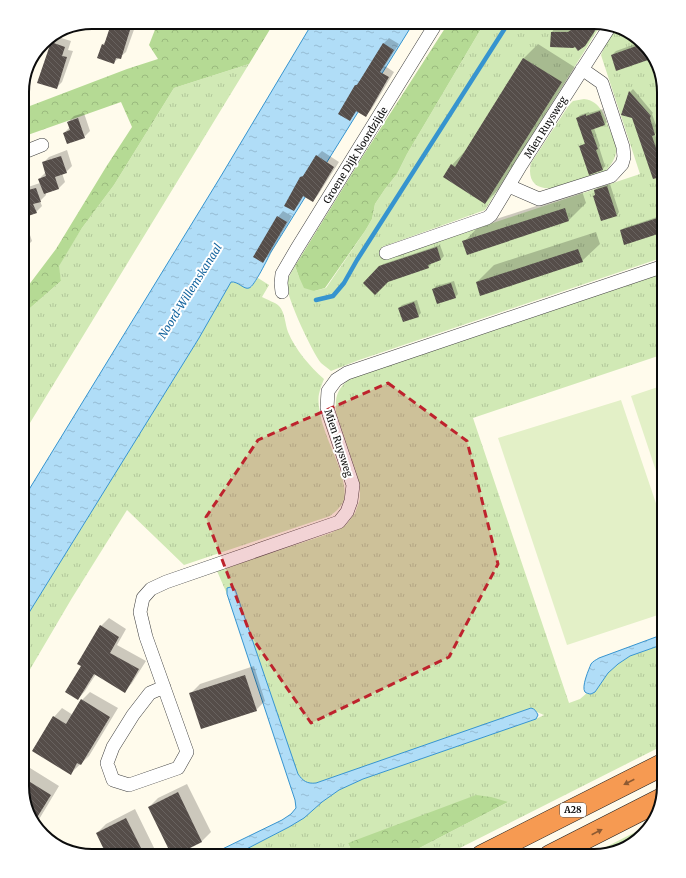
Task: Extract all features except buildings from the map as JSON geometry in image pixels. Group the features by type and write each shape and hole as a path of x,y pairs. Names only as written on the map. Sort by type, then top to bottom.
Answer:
{"highway":[{"name":"A28","path":"496,849 657,768"},
{"path":"564,849 655,803"}],"street":[{"name":"Groene Dijk Noordzijde","path":"282,292 282,274 433,29"},
{"name":"Mien Ruysweg","path":"386,253 487,218 491,215 521,165 607,31"},
{"path":"509,186 539,199 611,176 622,164 624,157 623,147 602,83 582,69"},
{"path":"29,150 42,145"},
{"name":"Mien Ruysweg","path":"164,687 150,693 133,715 113,748 107,763 113,780 129,786 178,768 187,752 146,636 140,612 143,598 151,589 166,582 339,522 347,512 351,501 353,485 326,408 328,391 336,380 347,373 657,268"}],"highlighted area":[{"path":"388,383 467,441 498,564 449,657 311,723 251,636 206,517 258,440"}],"green space":[{"path":"155,29 270,29 249,64 174,88 114,185 82,228 59,266 61,281 29,309 29,285 56,249 132,127 121,102 29,135 29,106 127,69 158,59 149,45"},
{"path":"445,29 481,29 407,154 397,174 375,204 372,219 365,231 325,288 314,291 304,288 295,266 361,159"},
{"path":"481,29 598,29 485,210 382,247 385,259 640,174 601,55 613,32 626,37 639,47 651,64 655,76 657,92 657,259 359,360 331,371 321,363 312,349 291,302 287,283 295,266 299,277 314,291 326,288 365,231 372,219 375,204 397,174 407,154"},
{"path":"249,64 29,425 29,309 61,281 58,266 82,228 114,185 174,88"},
{"path":"584,99 590,100 598,106 604,115 616,146 616,155 613,161 606,171 553,188 541,187 537,185 531,179 531,163 569,105 573,101"},
{"path":"657,275 657,356 473,418 569,703 580,699 587,693 591,694 595,692 608,673 630,656 657,646 657,749 458,849 417,849 508,802 348,843 351,849 247,849 304,818 322,802 339,790 363,779 544,715 534,709 316,783 306,782 298,774 227,588 227,594 217,571 331,533 346,525 355,513 360,499 360,487 336,412 336,402 339,390 349,379"},
{"path":"258,278 269,285 262,297 279,306 284,315 288,332 295,345 313,369 324,379 320,388 319,406 323,425 342,476 345,495 342,504 330,516 184,565 127,510 72,598 29,671 29,613 199,338 231,282 245,287 251,287"},
{"path":"657,387 657,474 631,396"},
{"path":"621,400 657,506 657,615 567,645 498,438"},
{"path":"476,795 491,797 508,802 417,849 351,849 348,843"},
{"path":"640,830 622,843 605,848"}],"water":[{"name":"Noord-Willemskanaal","path":"309,29 410,29 271,252 254,283 247,288 231,282 199,338 29,613 29,490 221,176"},
{"path":"231,587 235,589 298,774 308,782 316,783 531,708 535,710 538,715 536,719 363,779 339,790 322,802 304,818 247,849 222,849 282,820 291,814 296,808 295,800 227,594 227,588"},
{"path":"657,637 657,646 630,656 618,664 608,673 595,692 591,694 585,692 584,686 591,664 599,658"}],"waterway":[{"path":"316,300 333,296 344,283 357,260 505,29"}]}
